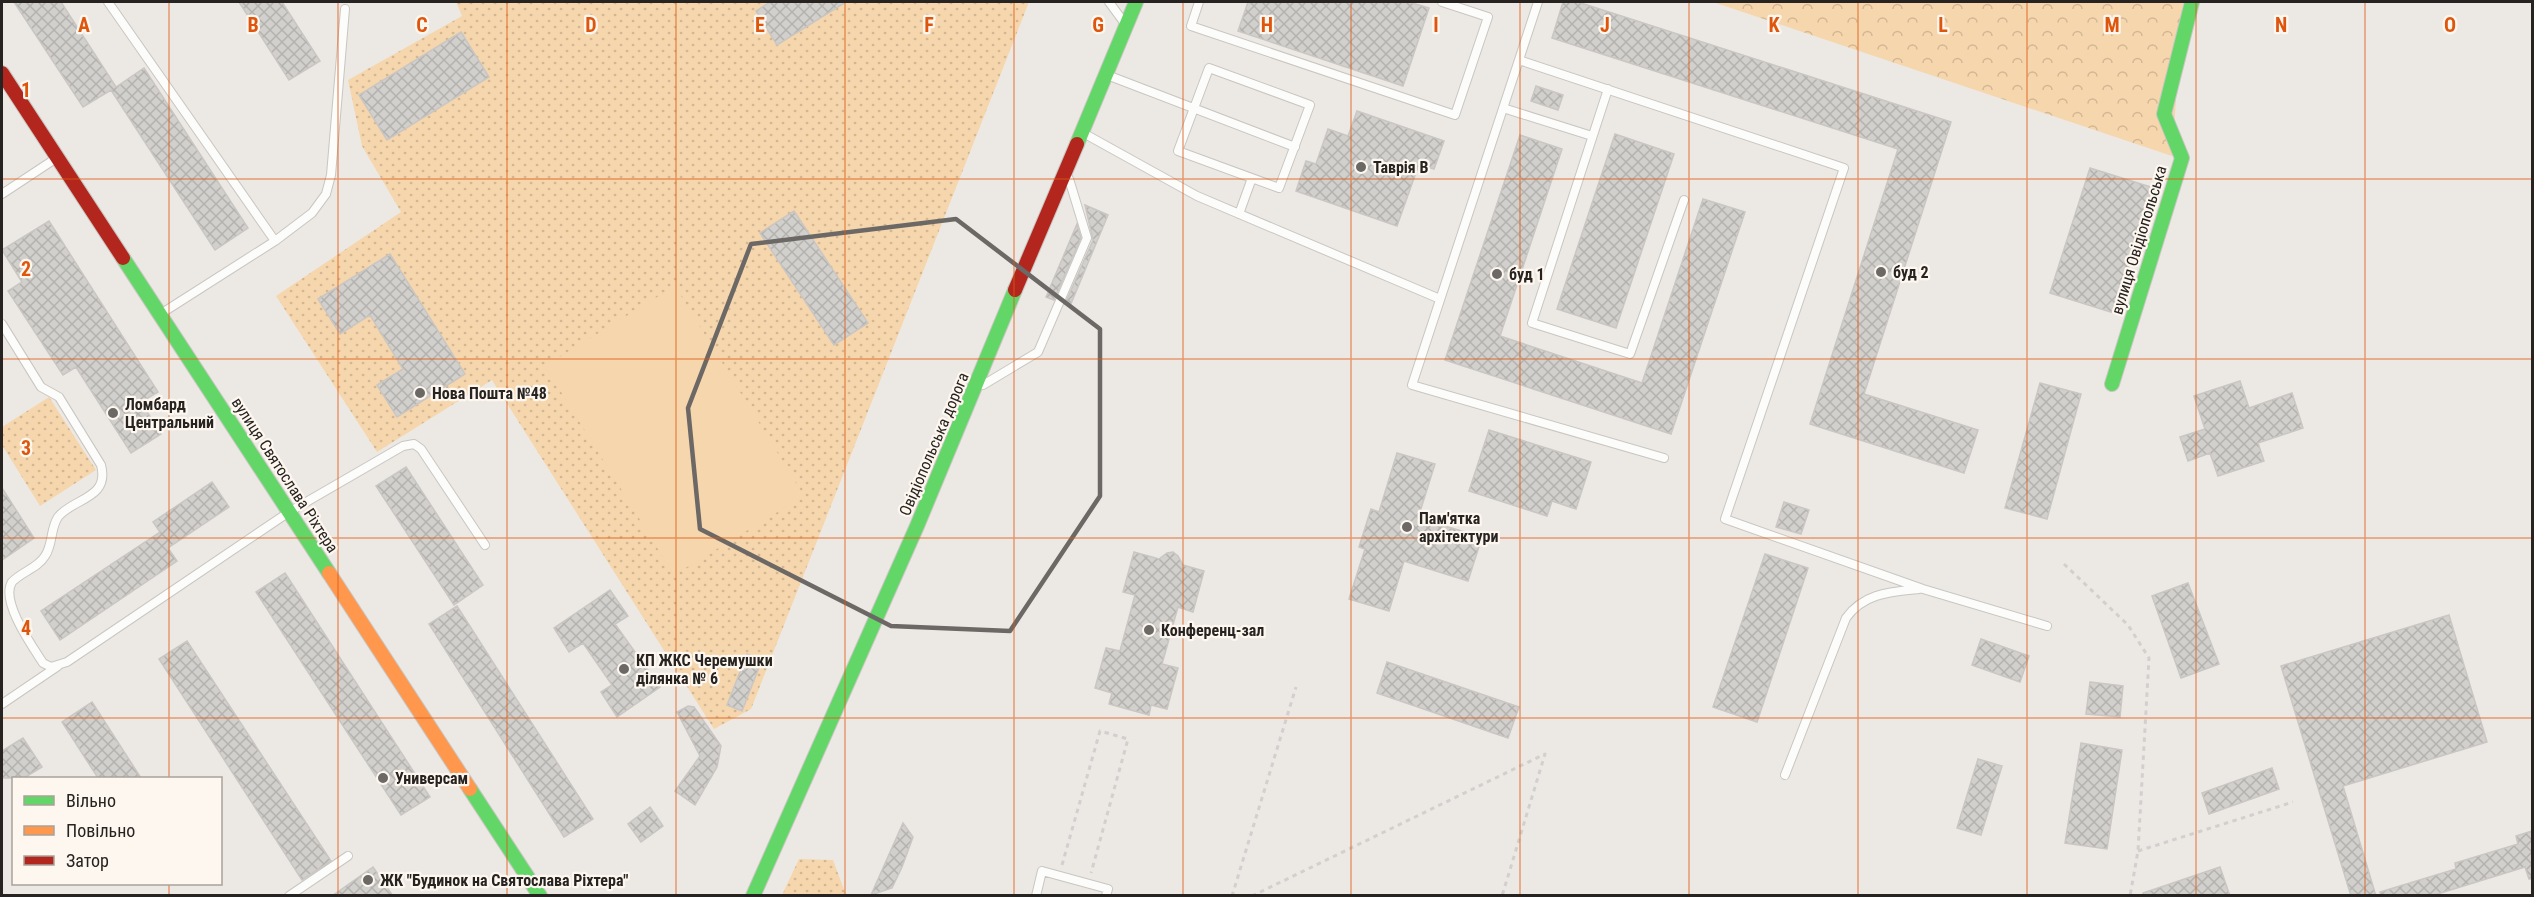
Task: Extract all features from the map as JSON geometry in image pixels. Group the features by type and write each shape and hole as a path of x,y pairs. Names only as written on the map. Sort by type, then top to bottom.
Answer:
{"main road":[{"name":"Овідіопольська дорога","path":"753,896 918,526 1136,2"},
{"name":"вулиця Овідіопольська","path":"2112,384 2182,158 2164,114 2192,2"},
{"name":"вулиця Святослава Ріхтера","path":"2,73 540,896"}],"lane":[{"path":"108,2 274,241"},
{"path":"1109,2 1126,25"},
{"path":"1200,2 1191,26 1455,115 1488,17 1442,2"},
{"path":"1538,2 1412,385 1664,458"},
{"path":"161,314 274,241 312,213 326,194 331,175 345,9"},
{"path":"1519,60 1844,168 1725,519 1923,589 2047,626"},
{"path":"1209,68 1310,105 1295,147 1279,188 1178,152 1209,68"},
{"path":"1106,75 1295,147"},
{"path":"1608,89 1532,323 1630,354 1684,200"},
{"path":"1503,108 1592,136"},
{"path":"1082,132 1197,196 1440,300"},
{"path":"2,194 56,158"},
{"path":"974,390 1038,352 1087,238 1066,169"},
{"path":"1239,214 1252,178"},
{"path":"2,324 40,387 59,397 101,465 103,475 101,484 93,493 60,515 44,559 12,582 8,591 12,614 43,663 51,667 59,666"},
{"path":"2,704 289,512 403,446 414,444 421,449 485,544"},
{"path":"1785,775 1846,618 1854,607 1883,593 1923,589"},
{"path":"289,896 348,856"},
{"path":"1036,896 1042,871 1108,889 1106,896"}],"path":[{"path":"2064,564 2128,625 2149,658 2138,851 2130,896"},
{"path":"1232,896 1296,687"},
{"path":"1059,876 1100,731 1128,739 1088,883"},
{"path":"1252,896 1545,754 1502,896"},
{"path":"2138,851 2293,802"}],"highlighted area":[{"path":"956,219 1100,329 1100,496 1010,631 891,626 700,529 688,408 751,244"}],"green space":[{"path":"456,2 1029,2 751,709 714,729 492,380 377,452 276,296 401,212 362,146 348,80 462,16"},
{"path":"1713,2 2183,2 2172,156"},
{"path":"675,286 804,496 674,575 545,366"},
{"path":"49,397 96,470 40,506 2,445 2,427"},
{"path":"799,859 833,860 846,895 782,895"}],"building":[{"path":"14,2 61,2 116,87 144,68 248,228 215,250 111,90 83,107"},
{"path":"239,2 282,2 320,61 289,80"},
{"path":"770,2 846,2 777,45 756,11"},
{"path":"1248,2 1409,2 1429,8 1403,86 1238,31"},
{"name":"буд 2","path":"1563,2 1578,2 1951,122 1864,394 1978,430 1964,473 1810,424 1898,149 1552,38"},
{"path":"461,32 489,77 387,140 359,95"},
{"path":"1536,86 1563,95 1558,110 1531,101"},
{"name":"Таврія В","path":"1357,111 1444,141 1434,169 1419,164 1397,226 1296,191 1306,161 1316,164 1328,129 1348,136"},
{"path":"1615,134 1674,154 1616,328 1557,309"},
{"name":"буд 1","path":"1520,135 1562,149 1500,336 1642,383 1703,199 1745,212 1671,434 1445,360"},
{"path":"2090,168 2154,188 2114,313 2050,293"},
{"path":"1085,205 1108,215 1070,306 1065,304 1093,240"},
{"path":"794,211 868,323 834,345 760,233"},
{"path":"49,221 158,392 141,402 161,434 131,453 76,367 63,375 8,291 22,282 2,250"},
{"path":"1077,224 1081,238 1054,300 1046,297"},
{"path":"390,254 465,374 397,417 377,385 403,369 370,315 340,334 318,299"},
{"path":"2240,381 2249,408 2292,393 2303,428 2258,443 2264,461 2218,476 2210,453 2188,461 2180,437 2205,429 2194,396"},
{"path":"2040,383 2081,394 2047,519 2005,508"},
{"path":"1489,430 1591,462 1576,509 1552,501 1547,516 1469,491"},
{"name":"Пам'ятка архітектури","path":"1397,453 1435,464 1418,518 1482,537 1468,581 1404,561 1389,611 1349,599 1365,549 1359,547 1371,509 1379,512"},
{"path":"406,467 483,585 454,605 376,486"},
{"path":"212,482 229,507 168,548 177,561 60,640 41,611 160,532 153,522"},
{"path":"2,488 34,538 2,560"},
{"path":"1784,502 1809,510 1801,534 1776,527"},
{"name":"Конференц-зал","path":"1134,552 1159,559 1173,552 1183,565 1204,571 1193,612 1178,607 1162,664 1178,668 1167,709 1151,705 1149,715 1109,704 1112,693 1095,688 1106,648 1120,651 1135,595 1123,592"},
{"path":"1765,554 1808,568 1757,722 1713,707"},
{"path":"285,573 430,797 401,815 256,592"},
{"path":"2188,583 2219,664 2181,678 2152,596"},
{"name":"КП ЖКС Черемушки ділянка № 6","path":"610,590 628,616 615,624 660,687 617,717 601,692 612,685 583,643 569,652 554,628"},
{"path":"457,606 593,819 564,837 429,624"},
{"path":"2449,615 2487,742 2343,786 2376,896 2351,896 2281,666"},
{"path":"1981,639 2029,656 2020,682 1972,665"},
{"path":"187,641 331,861 302,880 159,659"},
{"path":"747,654 762,660 742,711 727,705"},
{"path":"1387,662 1519,707 1508,738 1377,693"},
{"path":"2090,682 2123,686 2120,717 2086,714"},
{"path":"92,702 140,777 97,777 62,722"},
{"path":"688,706 694,707 721,746 717,767 695,805 675,791 700,756 677,712"},
{"path":"23,738 42,767 26,777 2,778 2,751"},
{"path":"2081,743 2122,750 2107,849 2065,843"},
{"path":"1978,759 2002,766 1981,835 1957,828"},
{"path":"2272,768 2279,789 2209,814 2202,793"},
{"path":"650,807 663,826 641,842 628,824"},
{"path":"903,823 913,837 902,867 892,888 871,895"},
{"path":"2532,831 2532,879 2529,879 2525,867 2431,896 2381,896 2380,892 2456,869 2455,863 2518,844 2516,836"},
{"name":"ЖК \"Будинок на Святослава Ріхтера\"","path":"373,867 393,896 332,896"},
{"path":"2220,867 2230,896 2143,896 2143,893"}],"traffic: fast":[{"path":"1077,144 1136,2"},
{"path":"2112,384 2182,158 2164,114 2192,2"},
{"path":"123,258 329,573"},
{"path":"753,896 917,526 1015,290"},
{"path":"470,789 540,896"}],"traffic: slow":[{"path":"329,573 470,789"}],"traffic: jam":[{"path":"2,73 123,258"},
{"path":"1015,290 1077,144"}],"place":[{"name":"Таврія В","path":"1361,167"},
{"name":"буд 2","path":"1881,272"},
{"name":"буд 1","path":"1497,274"},
{"name":"Нова Пошта №48","path":"420,393"},
{"name":"Ломбард Центральний","path":"113,413"},
{"name":"Пам'ятка архітектури","path":"1407,527"},
{"name":"Конференц-зал","path":"1149,630"},
{"name":"КП ЖКС Черемушки ділянка № 6","path":"624,669"},
{"name":"Универсам","path":"383,778"},
{"name":"ЖК \"Будинок на Святослава Ріхтера\"","path":"368,880"}]}
